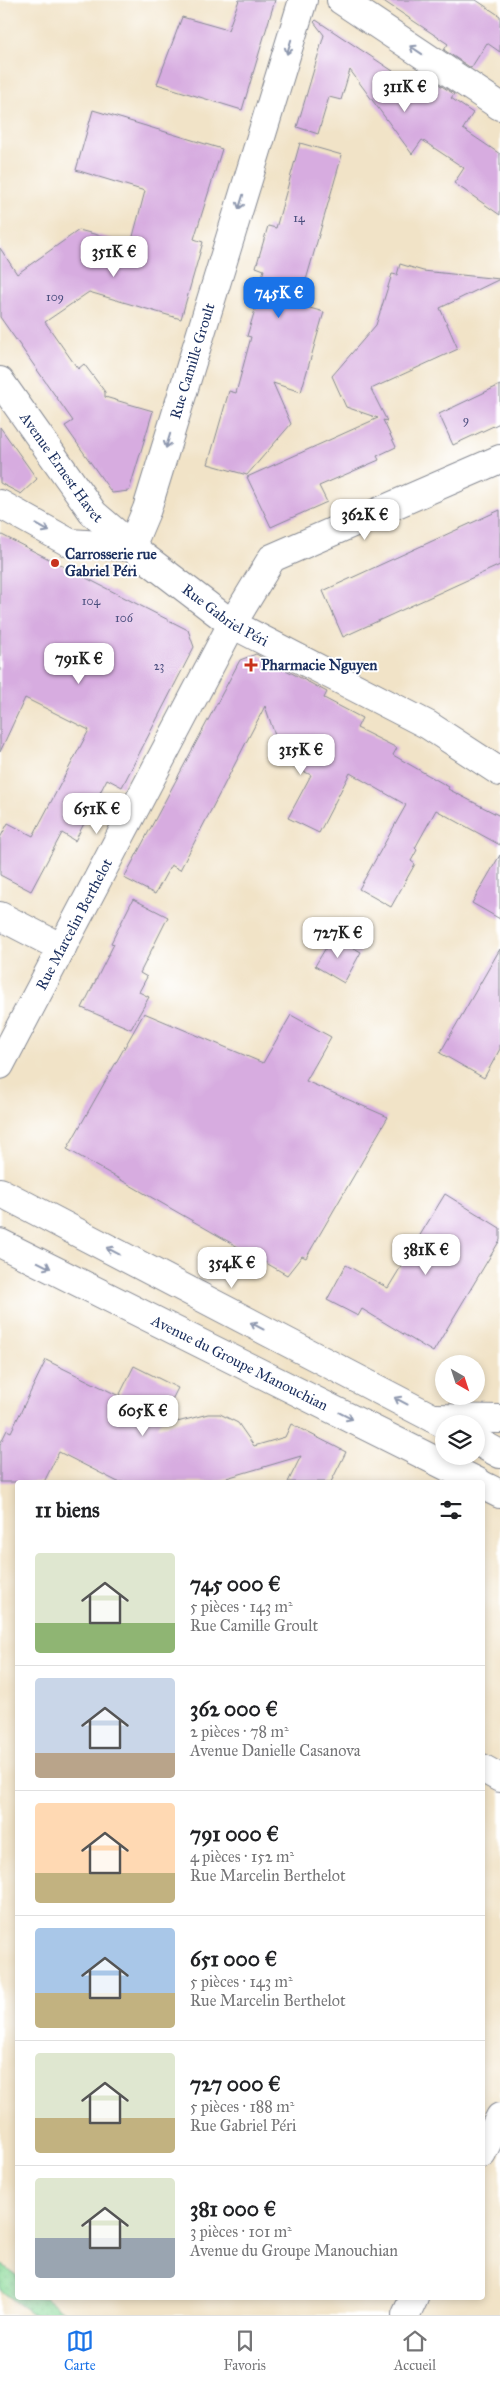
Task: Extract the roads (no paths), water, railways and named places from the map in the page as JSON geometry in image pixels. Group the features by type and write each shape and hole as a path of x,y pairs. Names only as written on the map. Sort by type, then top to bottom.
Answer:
{"street":[{"name":"Rue Camille Groult","path":"131,547 147,509 303,0"},
{"path":"341,0 500,106"},
{"name":"Avenue Ernest Havet","path":"0,381 94,514 131,547"},
{"name":"Rue Marcelin Berthelot","path":"0,1065 232,624 272,558 500,459"},
{"path":"0,504 70,543 131,547"},
{"name":"Rue Gabriel Péri","path":"131,547 232,624 428,725 500,772"},
{"path":"0,916 62,948"},
{"path":"0,1192 435,1419"},
{"name":"Avenue du Groupe Manouchian","path":"0,1243 474,1480"},
{"path":"485,1419 500,1419"},
{"path":"485,1446 500,1454"},
{"path":"485,1486 500,1494"},
{"path":"485,1770 500,1778"},
{"path":"485,2148 500,2117"},
{"path":"406,2315 413,2300"}],"place":[{"name":"Carrosserie rue Gabriel Péri","path":"55,563"},
{"name":"Pharmacie Nguyen","path":"251,665"}]}
